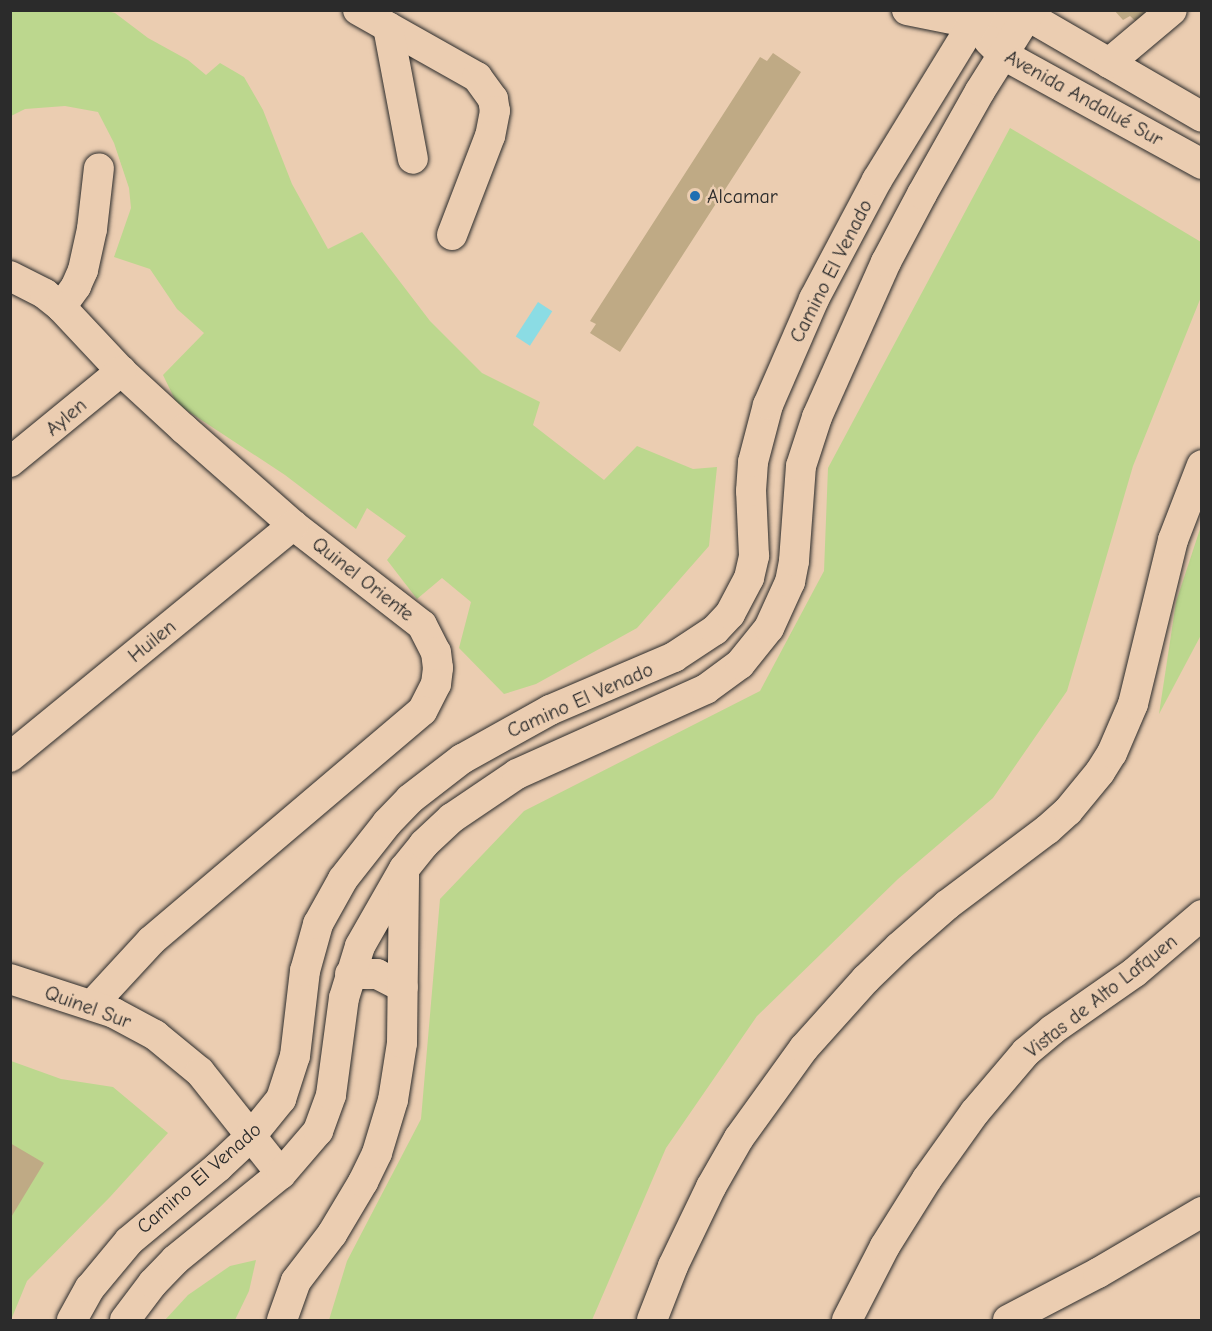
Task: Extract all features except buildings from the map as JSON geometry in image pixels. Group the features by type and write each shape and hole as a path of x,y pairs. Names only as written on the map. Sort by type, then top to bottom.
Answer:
{"street":[{"path":"358,10 477,77 493,99 495,111 490,136 452,235"},
{"path":"907,10 976,17 1029,13 1202,117"},
{"path":"1109,63 1173,10"},
{"name":"Camino El Venado","path":"125,1320 153,1283 176,1260 281,1174 318,1131 336,1072 339,1023 350,974 370,923 404,869 424,844 452,818 486,793 550,758 636,722 706,689 740,664 765,635 781,606 790,582 794,561 801,466 817,417 886,262 1002,54 1029,13"},
{"name":"Avenida Andalué Sur","path":"976,17 1002,54 1202,164"},
{"name":"Camino El Venado","path":"72,1320 90,1287 129,1241 219,1167 251,1136 281,1099 290,1077 305,971 318,924 343,879 372,840 410,799 462,759 550,710 674,657 715,630 730,614 749,578 754,556 751,491 753,462 768,405 796,338 839,250 917,111 976,17"},
{"path":"388,27 412,159"},
{"path":"61,307 76,286 83,270 92,229 99,168"},
{"name":"Quinel Oriente","path":"10,276 45,294 61,307 121,371 294,525 422,625 436,652 436,684 431,698 416,716 151,941 92,1005"},
{"name":"Aylen","path":"10,462 121,371"},
{"path":"652,1320 673,1266 711,1187 739,1138 804,1048 866,979 899,947 947,905 1055,823 1086,791 1100,772 1123,732 1133,704 1173,540 1202,465"},
{"name":"Huilen","path":"10,757 294,525"},
{"path":"282,1320 296,1281 348,1210 377,1153 399,1072 403,987 404,869 372,840"},
{"name":"Vistas de Alto Lafquen","path":"847,1320 885,1246 927,1179 975,1112 1026,1053 1052,1030 1135,972 1202,915"},
{"path":"350,974 378,974 403,987"},
{"name":"Quinel Sur","path":"10,979 92,1005 135,1023 179,1052 200,1072 281,1174"},
{"path":"1008,1320 1098,1273 1202,1212"}],"green space":[{"path":"103,10 115,13 148,38 188,60 206,75 220,63 244,77 263,110 292,184 328,249 362,232 430,321 482,373 540,402 533,425 604,480 637,446 693,469 717,467 709,546 637,628 536,684 504,694 459,648 471,602 442,578 417,599 387,560 406,536 367,508 356,529 285,475 177,404 163,375 204,333 177,309 150,269 114,257 131,208 129,188 114,143 98,112 65,106 25,109 11,116 11,11"},
{"path":"1010,128 1201,242 1201,297 1133,466 1067,691 993,798 898,879 757,1016 666,1148 592,1320 329,1320 347,1261 421,1119 440,899 524,811 760,691 824,571 828,468"},
{"path":"1201,526 1201,635 1159,714 1176,602"},
{"path":"11,1061 61,1079 113,1087 168,1133 110,1197 27,1281 11,1320"},
{"path":"256,1260 249,1291 235,1320 165,1320 188,1295 230,1266"}],"water":[{"path":"538,302 552,311 530,346 516,336"}],"place":[{"name":"Alcamar","path":"695,196"}]}
